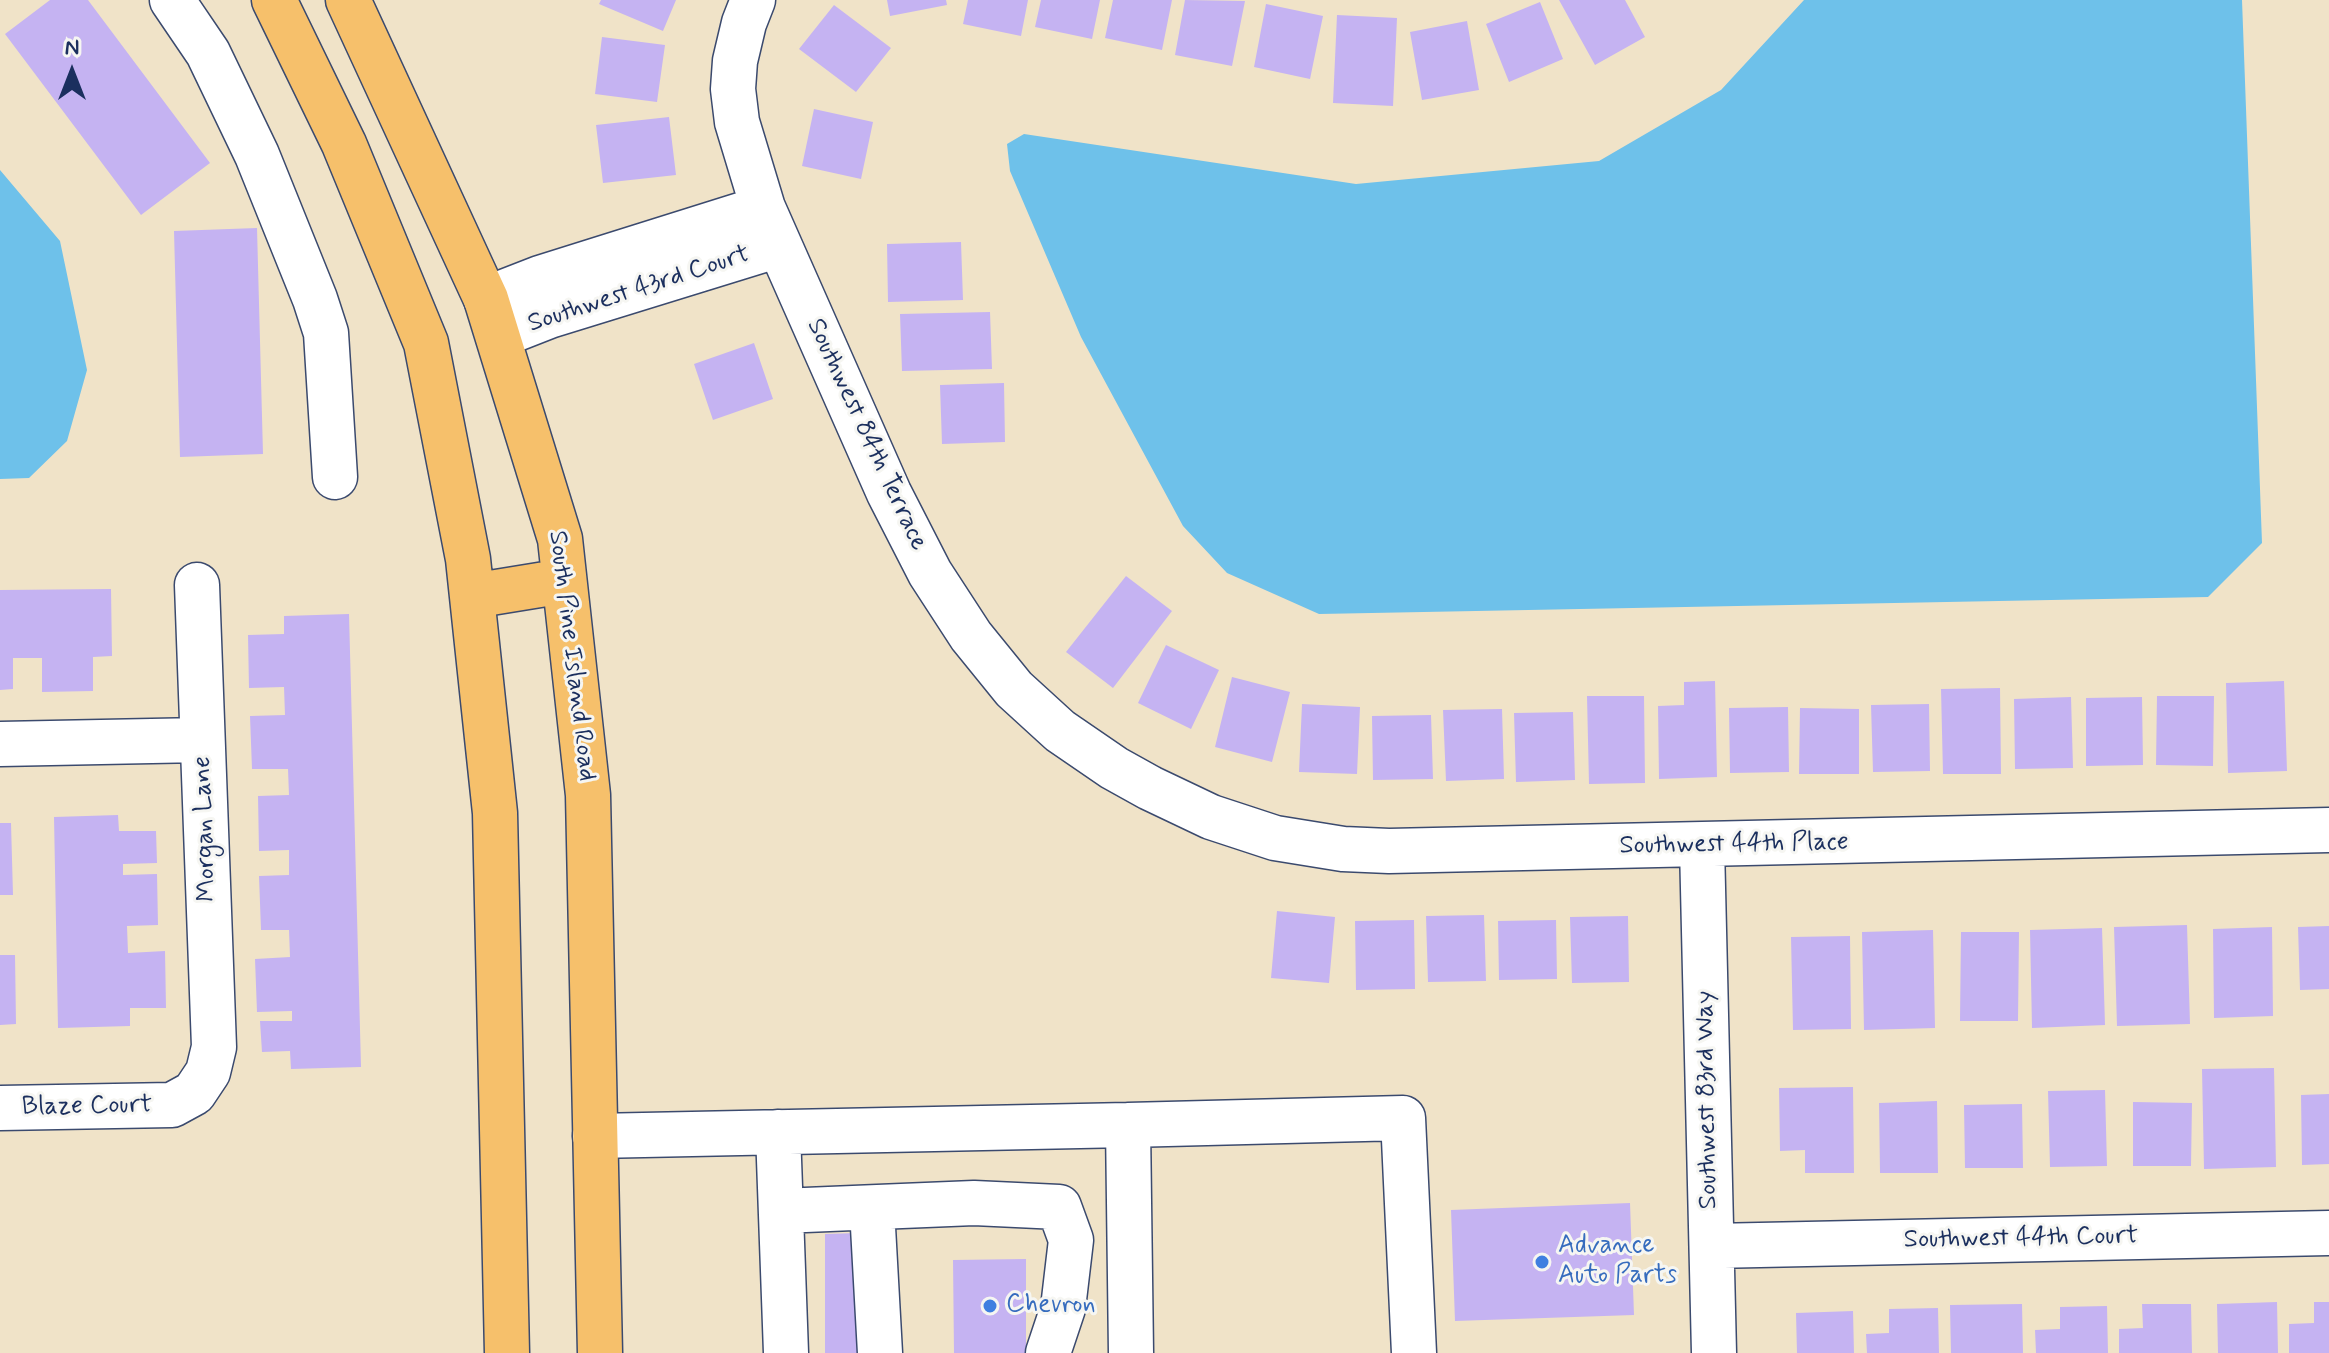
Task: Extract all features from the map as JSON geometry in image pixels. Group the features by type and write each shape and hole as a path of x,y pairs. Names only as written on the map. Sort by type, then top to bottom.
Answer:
{"main road":[{"path":"274,0 344,144 426,343 468,559 495,813 507,1353"},
{"name":"South Pine Island Road","path":"348,0 492,318 560,539 588,795 600,1353"},
{"path":"472,596 564,581"}],"street":[{"path":"172,0 208,53 257,155 315,299 326,333 335,477"},
{"name":"Southwest 84th Terrace","path":"753,0 735,61 733,89 737,122 771,226 889,493 930,573 971,636 1014,689 1060,731 1150,788"},
{"name":"Southwest 43rd Court","path":"492,318 549,316 771,226"},
{"name":"Morgan Lane","path":"197,585 214,1047 208,1072"},
{"path":"0,744 202,740"},
{"name":"Southwest 44th Place","path":"1150,788 1211,817 1264,835 1343,849 1389,851 2329,830"},
{"name":"Southwest 83rd Way","path":"1702,846 1714,1353"},
{"name":"Blaze Court","path":"0,1108 172,1105 194,1093 208,1072"},
{"path":"595,1136 1403,1118 1414,1353"},
{"path":"1128,1125 1131,1353"},
{"path":"778,1132 786,1353"},
{"path":"781,1211 974,1203 1059,1207 1071,1240 1063,1308 1048,1353"},
{"path":"872,1209 880,1353"},
{"name":"Southwest 44th Court","path":"1712,1246 2329,1233"}],"water":[{"path":"1804,0 2242,0 2262,543 2208,597 1319,614 1227,573 1183,526 1081,337 1010,171 1007,144 1024,134 1356,184 1599,161 1721,90"},
{"path":"0,170 60,241 87,370 67,441 29,478 0,479"}],"building":[{"path":"50,0 88,0 210,163 141,215 5,34"},
{"path":"601,0 676,0 663,31 599,4"},
{"path":"887,0 946,0 947,5 890,16"},
{"path":"968,0 1028,0 1021,36 963,24"},
{"path":"1041,0 1100,0 1092,39 1035,27"},
{"path":"1113,0 1172,0 1162,50 1105,38"},
{"path":"1185,0 1245,1 1232,66 1175,55"},
{"path":"1559,0 1625,0 1645,37 1595,65"},
{"path":"1540,2 1563,59 1509,82 1486,24"},
{"path":"1266,4 1323,16 1310,79 1254,67"},
{"path":"834,5 891,48 856,92 799,49"},
{"path":"1337,15 1397,18 1393,106 1333,103"},
{"path":"1467,21 1479,90 1422,100 1410,32"},
{"path":"602,37 665,45 657,102 595,94"},
{"path":"814,109 873,122 861,179 802,166"},
{"path":"669,117 676,175 603,183 596,125"},
{"path":"257,228 263,454 180,457 174,231"},
{"path":"961,242 963,300 888,302 887,244"},
{"path":"990,312 992,369 902,371 900,314"},
{"path":"754,343 773,399 713,420 694,364"},
{"path":"1004,383 1005,442 942,444 940,385"},
{"path":"1126,576 1172,611 1113,688 1066,652"},
{"path":"111,589 112,656 93,657 93,691 42,692 42,658 13,658 13,689 0,690 0,590"},
{"path":"349,614 361,1067 291,1069 290,1051 262,1052 260,1021 292,1021 292,1011 257,1012 255,959 290,957 289,930 261,930 259,876 289,875 289,850 259,851 258,796 289,795 288,769 252,769 250,716 285,715 284,687 249,688 248,635 284,634 284,616"},
{"path":"1166,645 1219,670 1191,729 1138,703"},
{"path":"1232,677 1290,692 1272,762 1215,747"},
{"path":"1715,681 1717,777 1659,779 1658,706 1684,705 1684,682"},
{"path":"2284,681 2287,771 2228,773 2226,683"},
{"path":"2000,688 2001,774 1943,774 1941,689"},
{"path":"1587,696 1644,696 1645,783 1589,784"},
{"path":"2157,696 2214,696 2213,766 2156,765"},
{"path":"2071,697 2073,768 2015,769 2014,699"},
{"path":"2142,697 2143,765 2086,766 2086,698"},
{"path":"1302,704 1360,707 1357,774 1299,772"},
{"path":"1929,704 1930,771 1873,772 1871,705"},
{"path":"1788,707 1789,772 1730,773 1729,708"},
{"path":"1800,708 1859,709 1859,774 1799,774"},
{"path":"1502,709 1504,779 1446,781 1443,710"},
{"path":"1573,712 1575,780 1516,782 1514,713"},
{"path":"1431,715 1433,779 1373,780 1372,716"},
{"path":"118,815 119,831 156,831 157,863 123,864 123,875 157,874 158,925 127,926 128,953 165,951 166,1008 130,1008 130,1026 58,1028 54,817"},
{"path":"0,823 11,823 13,895 0,895"},
{"path":"1277,911 1335,917 1329,983 1271,978"},
{"path":"1484,915 1486,981 1428,982 1426,916"},
{"path":"1628,916 1629,982 1572,983 1570,917"},
{"path":"1414,920 1415,989 1356,990 1355,921"},
{"path":"1556,920 1557,979 1499,980 1498,921"},
{"path":"2187,925 2190,1024 2117,1026 2114,927"},
{"path":"2329,926 2329,989 2300,990 2298,927"},
{"path":"2272,927 2273,1016 2214,1018 2213,929"},
{"path":"2102,928 2105,1025 2032,1028 2030,930"},
{"path":"1933,930 1935,1028 1864,1030 1862,932"},
{"path":"1961,932 2019,932 2018,1021 1960,1021"},
{"path":"1850,936 1851,1029 1793,1030 1791,937"},
{"path":"0,955 15,955 16,1024 0,1025"},
{"path":"2274,1068 2276,1167 2204,1169 2202,1069"},
{"path":"1853,1087 1854,1173 1805,1173 1805,1150 1780,1151 1779,1088"},
{"path":"2105,1090 2107,1166 2050,1167 2048,1091"},
{"path":"2329,1094 2329,1164 2302,1165 2301,1095"},
{"path":"1937,1101 1938,1173 1880,1173 1879,1103"},
{"path":"2133,1102 2192,1103 2191,1166 2133,1166"},
{"path":"2022,1104 2023,1168 1965,1168 1964,1105"},
{"name":"Advance Auto Parts","path":"1630,1203 1634,1315 1455,1321 1451,1210"},
{"path":"858,1233 858,1353 825,1353 825,1234"},
{"name":"Chevron","path":"1026,1259 1026,1353 954,1353 953,1260"},
{"path":"2277,1302 2278,1353 2218,1353 2217,1304"},
{"path":"2314,1302 2329,1302 2329,1353 2289,1353 2289,1324 2314,1323"},
{"path":"2022,1304 2023,1353 1951,1353 1950,1305"},
{"path":"2142,1304 2191,1304 2192,1353 2119,1353 2119,1329 2143,1328"},
{"path":"2107,1306 2108,1353 2036,1353 2035,1330 2060,1329 2060,1307"},
{"path":"1938,1308 1939,1353 1867,1353 1866,1334 1889,1333 1889,1309"},
{"path":"1853,1311 1854,1353 1797,1353 1796,1313"}],"place":[{"name":"Advance Auto Parts","path":"1542,1262"},
{"name":"Chevron","path":"990,1306"}]}
